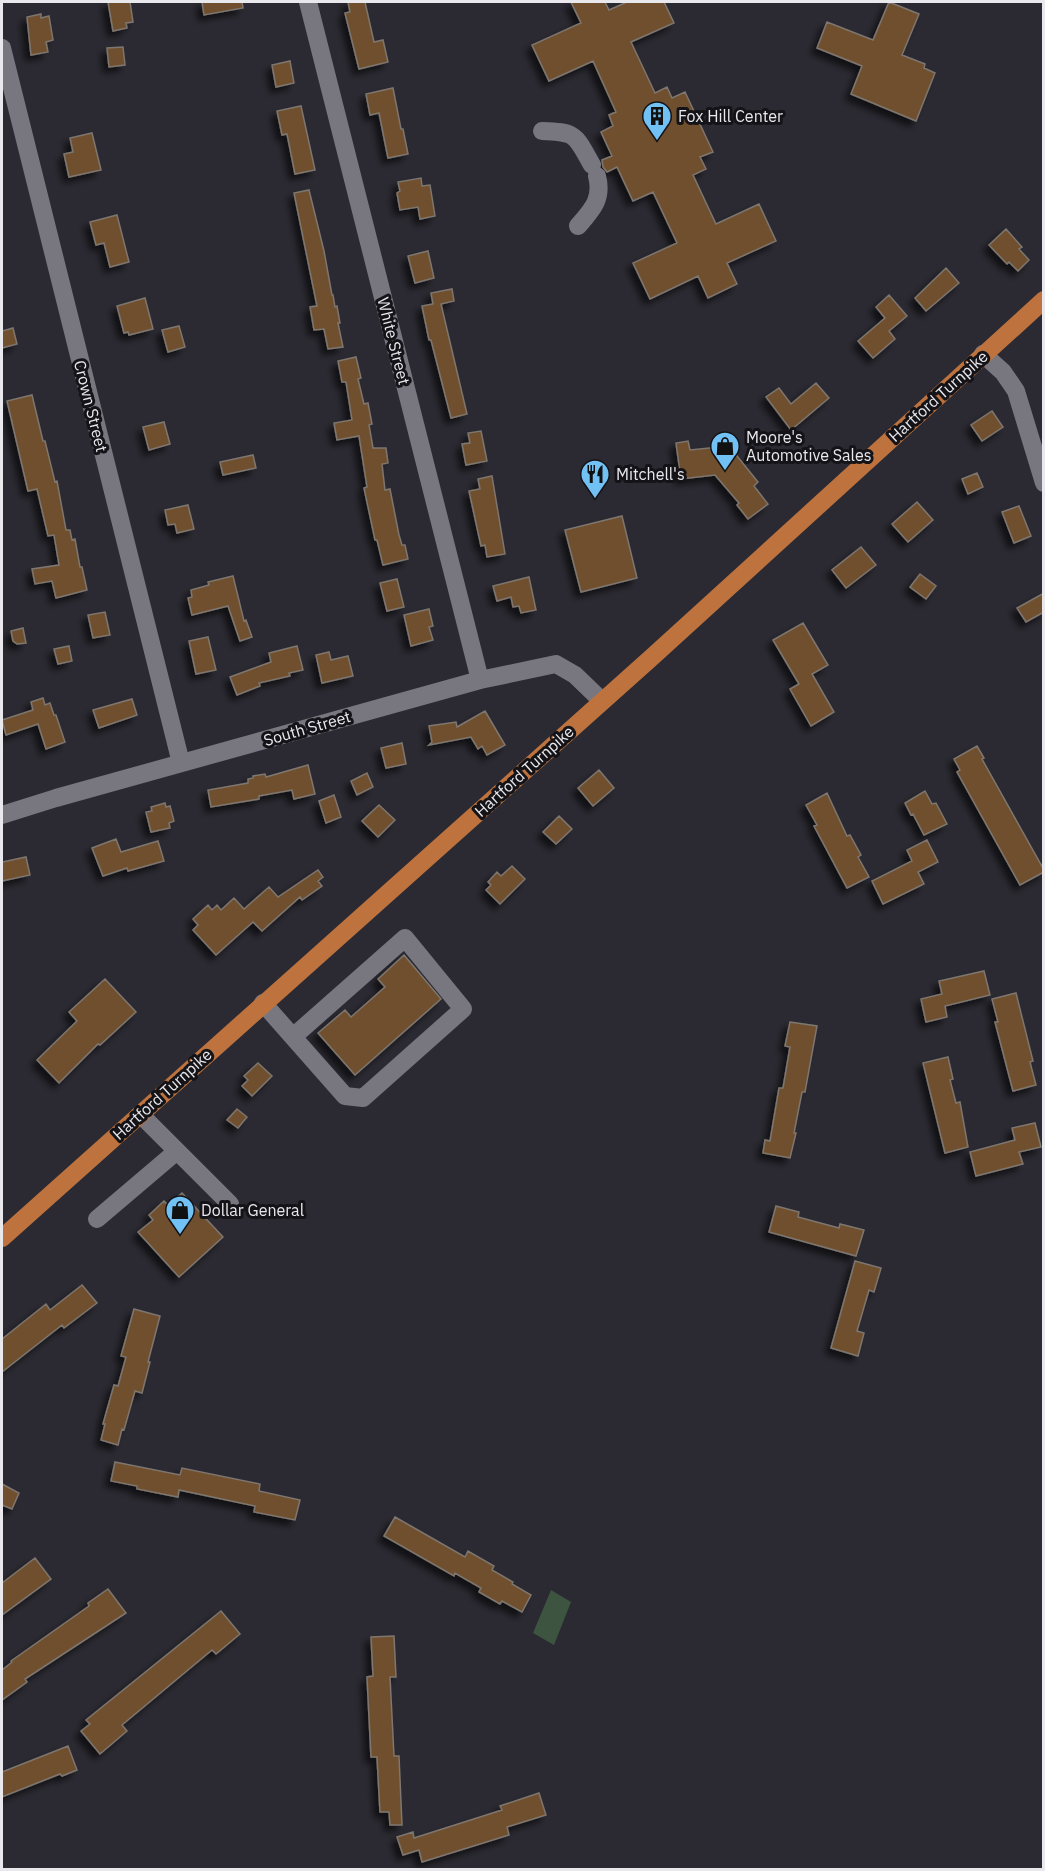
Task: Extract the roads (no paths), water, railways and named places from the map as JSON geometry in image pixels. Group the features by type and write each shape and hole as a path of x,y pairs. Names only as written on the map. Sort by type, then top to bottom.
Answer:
{"main road":[{"name":"Hartford Turnpike","path":"2,1238 602,701 1044,300"}],"street":[{"name":"White Street","path":"309,2 480,680"},
{"name":"Crown Street","path":"2,48 181,763"},
{"path":"542,131 565,131 578,140 595,171 599,185 596,206 578,226"},
{"path":"983,354 1003,372 1016,391 1044,483"},
{"name":"South Street","path":"2,815 480,680 556,664 575,675 602,701"},
{"path":"263,1003 345,1096 363,1098 463,1009 405,938 294,1036"},
{"path":"140,1114 230,1204"},
{"path":"97,1219 177,1151"}],"place":[{"name":"Fox Hill Center","path":"657,142"},
{"name":"Moore's Automotive Sales","path":"725,472"},
{"name":"Mitchell's","path":"595,500"},
{"name":"Dollar General","path":"180,1236"}]}
